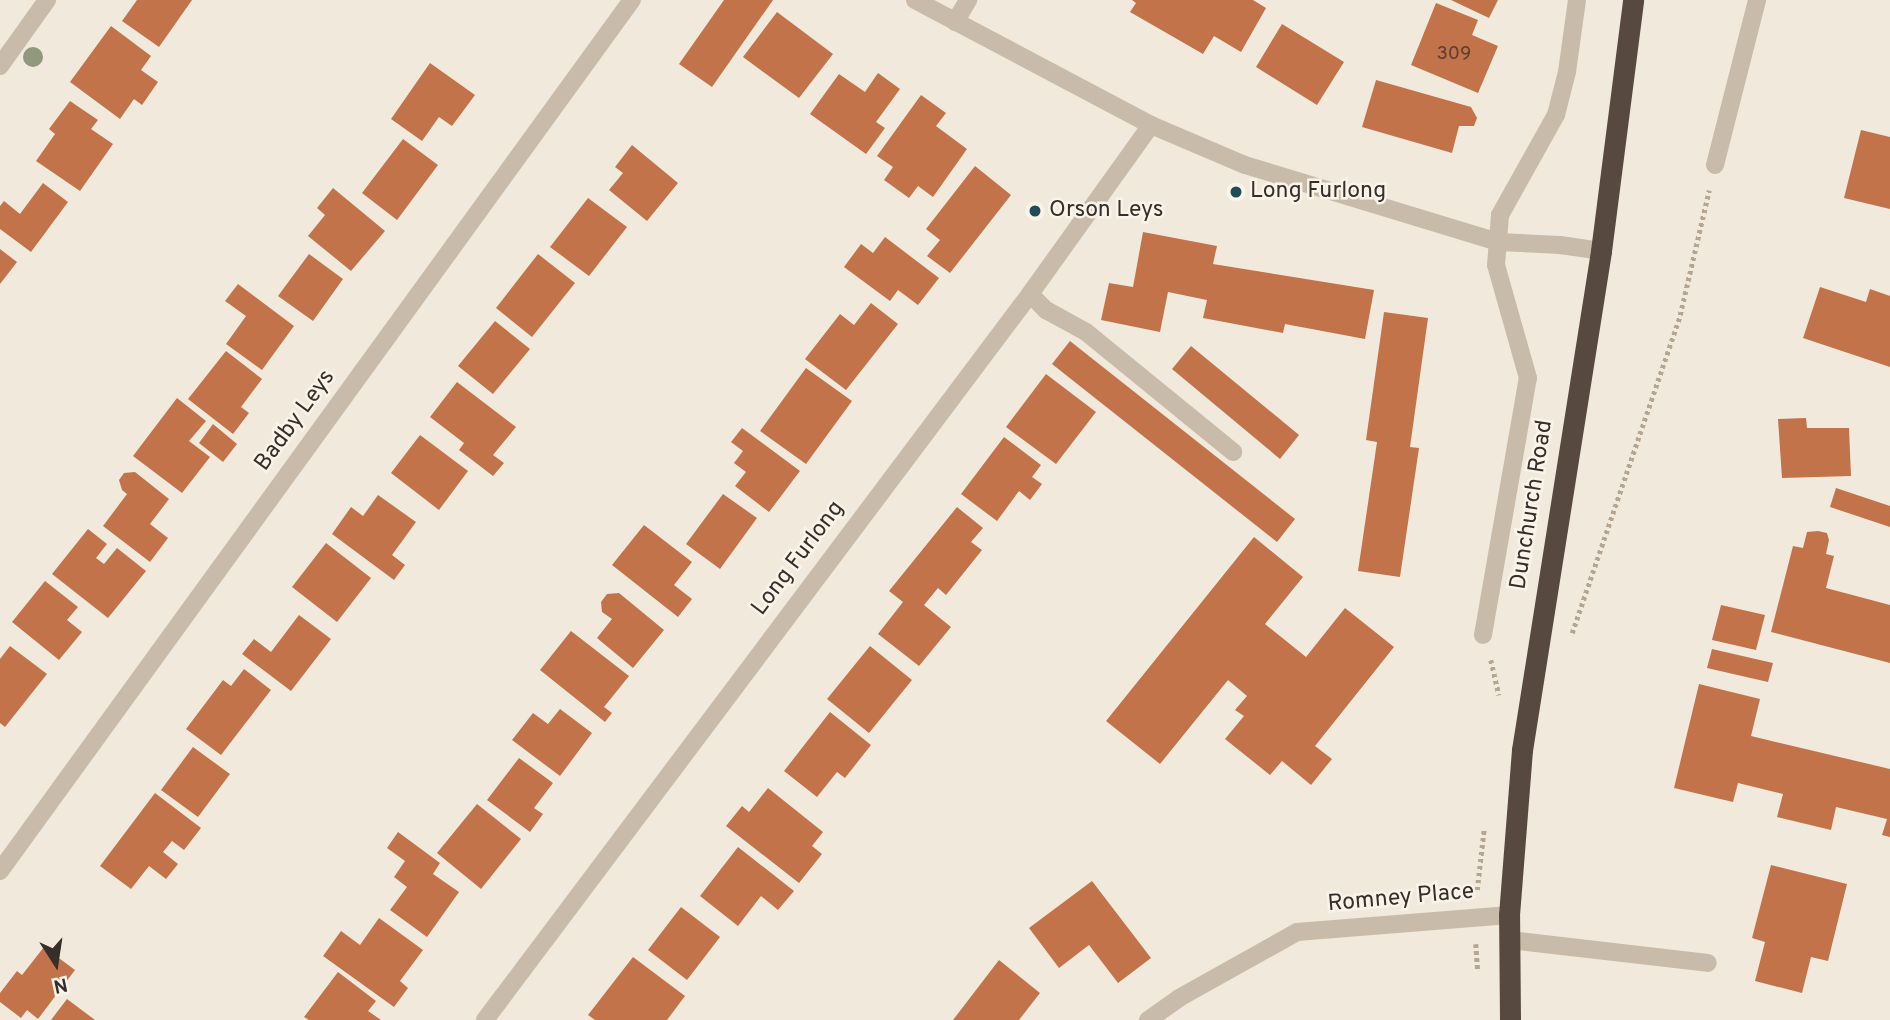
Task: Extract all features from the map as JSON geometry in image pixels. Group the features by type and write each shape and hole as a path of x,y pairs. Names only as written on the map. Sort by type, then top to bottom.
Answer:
{"highway":[{"name":"Dunchurch Road","path":"1510,1020 1509,915 1522,750 1601,251 1633,0"}],"street":[{"path":"0,66 47,0"},
{"name":"Badby Leys","path":"0,871 632,0"},
{"path":"915,0 1151,125 1245,165 1499,242 1560,245 1601,251"},
{"path":"955,22 968,0"},
{"name":"Dunchurch Road","path":"1483,635 1528,378 1496,265 1500,215 1556,115 1567,72 1577,0"},
{"path":"1715,165 1757,0"},
{"name":"Long Furlong","path":"485,1020 1030,294 1151,125"},
{"path":"1030,294 1046,310 1086,332 1233,452"},
{"name":"Romney Place","path":"1149,1020 1179,998 1297,932 1509,915"},
{"path":"1510,940 1708,963"}],"path":[{"path":"1574,627 1680,315 1715,165"}],"building":[{"path":"137,0 192,0 159,47 122,21"},
{"path":"724,0 773,0 712,87 679,64"},
{"path":"1132,0 1253,0 1266,8 1241,52 1214,36 1203,54 1130,12 1136,3"},
{"path":"1451,0 1498,0 1489,18"},
{"path":"1436,3 1478,20 1472,35 1498,46 1478,93 1411,65"},
{"path":"777,12 833,54 799,98 743,57"},
{"path":"1282,24 1344,62 1317,105 1256,67"},
{"path":"111,26 151,56 141,70 158,82 142,105 134,99 120,119 70,82"},
{"path":"430,63 475,95 452,126 439,117 422,141 391,119"},
{"path":"878,73 900,89 876,122 885,128 866,154 810,114 839,74 865,92"},
{"path":"1376,80 1471,107 1477,118 1474,126 1459,126 1452,153 1362,127"},
{"path":"921,95 946,113 936,126 967,149 933,197 918,186 909,198 884,180 893,167 877,156"},
{"path":"70,101 98,120 91,129 113,144 80,191 36,161 55,134 49,129"},
{"path":"1861,130 1890,137 1890,209 1844,198"},
{"path":"403,139 438,165 397,220 362,193"},
{"path":"632,145 678,183 647,221 609,190 623,173 615,167"},
{"path":"975,166 1011,195 950,273 927,256 940,240 926,229"},
{"path":"43,183 68,202 31,252 0,229 0,206 4,201 20,214"},
{"path":"333,188 385,231 351,271 308,236 325,215 317,208"},
{"path":"588,198 627,227 589,276 550,247"},
{"path":"1143,232 1217,246 1213,264 1374,290 1365,339 1285,324 1283,333 1203,318 1207,300 1168,292 1160,332 1101,320 1109,283 1133,287"},
{"path":"885,237 939,278 918,305 898,290 890,301 844,267 861,244 873,253"},
{"path":"0,249 17,262 0,284"},
{"path":"309,254 343,279 313,321 278,296"},
{"path":"538,254 575,283 532,337 496,308"},
{"path":"238,284 294,326 262,370 226,344 246,316 225,301"},
{"path":"1820,287 1866,302 1870,289 1890,296 1890,367 1803,338"},
{"path":"871,303 898,324 846,390 805,359 840,314 854,325"},
{"path":"1384,312 1428,318 1410,447 1419,448 1400,577 1358,571 1377,442 1366,440"},
{"path":"495,321 530,349 493,394 458,366"},
{"path":"1070,341 1295,519 1277,542 1052,364"},
{"path":"1191,346 1299,435 1280,459 1172,369"},
{"path":"226,351 262,379 241,407 249,413 233,434 188,399"},
{"path":"806,368 852,401 806,464 760,431"},
{"path":"1046,374 1096,412 1056,464 1006,427"},
{"path":"457,382 516,427 493,455 504,463 493,476 459,450 464,443 430,417"},
{"path":"177,398 206,421 189,441 210,457 182,493 133,456"},
{"path":"1806,418 1807,428 1849,428 1851,476 1782,478 1778,419"},
{"path":"213,424 237,444 223,462 199,443"},
{"path":"742,428 800,471 769,512 735,486 746,472 734,463 743,451 731,442"},
{"path":"420,435 468,471 439,510 391,473"},
{"path":"1004,437 1041,465 1032,477 1042,484 1030,500 1019,491 997,521 961,494"},
{"path":"135,472 169,499 150,524 168,538 150,562 103,526 127,494 122,490 119,480 124,473"},
{"path":"1836,488 1890,506 1890,527 1830,507"},
{"path":"723,494 757,518 720,569 686,544"},
{"path":"378,495 416,522 392,555 405,565 394,580 332,534 351,507 363,516"},
{"path":"957,507 983,528 971,542 982,550 946,595 938,588 924,605 951,627 919,666 878,634 903,602 889,591"},
{"path":"644,525 692,562 674,585 692,599 678,617 612,565"},
{"path":"88,529 107,544 96,558 104,564 117,548 146,571 108,618 52,574"},
{"path":"1807,532 1827,533 1829,540 1826,554 1834,556 1826,588 1890,605 1890,663 1771,632 1793,546 1803,548"},
{"path":"1254,537 1303,577 1265,624 1306,657 1345,608 1394,647 1315,746 1332,759 1311,785 1282,761 1270,775 1225,739 1244,716 1235,710 1247,696 1228,680 1160,764 1106,721"},
{"path":"326,543 371,578 337,622 292,587"},
{"path":"45,581 78,607 67,620 82,632 59,660 12,622"},
{"path":"619,593 664,630 633,668 597,638 612,619 602,612 601,602 607,594"},
{"path":"1721,605 1765,615 1756,650 1712,640"},
{"path":"299,615 331,639 291,691 242,654 254,639 271,652"},
{"path":"571,631 629,676 604,707 612,713 605,722 540,670"},
{"path":"10,646 47,674 5,727 0,723 0,659"},
{"path":"870,646 912,680 869,733 827,699"},
{"path":"1712,649 1773,663 1768,682 1707,668"},
{"path":"244,669 271,690 221,755 186,729 223,680 231,686"},
{"path":"1699,684 1760,699 1751,736 1890,769 1890,837 1882,835 1887,819 1836,807 1831,830 1777,817 1783,794 1738,783 1733,802 1674,788"},
{"path":"560,709 592,733 560,776 512,740 533,713 548,724"},
{"path":"830,712 871,745 845,778 837,772 817,797 784,771"},
{"path":"193,747 230,774 198,817 161,790"},
{"path":"519,758 553,783 534,808 543,814 530,832 487,800"},
{"path":"768,788 823,832 812,846 822,854 799,883 726,826 742,806 749,812"},
{"path":"155,793 201,828 184,850 172,841 163,852 178,864 166,879 149,866 131,889 100,866"},
{"path":"477,804 521,839 481,889 437,853"},
{"path":"398,832 440,863 433,874 459,892 427,937 390,910 407,887 394,877 405,861 387,848"},
{"path":"738,847 794,891 778,910 761,896 738,926 700,896"},
{"path":"1771,865 1847,884 1828,961 1811,957 1802,993 1755,981 1765,942 1752,938"},
{"path":"1092,881 1151,958 1118,983 1089,945 1059,968 1029,928"},
{"path":"681,907 720,937 687,980 648,950"},
{"path":"379,918 423,950 400,981 408,988 394,1007 323,956 341,931 360,945"},
{"path":"44,947 75,970 38,1019 27,1010 21,1018 0,1002 0,993 17,971 22,975"},
{"path":"633,957 685,996 667,1020 595,1020 588,1015"},
{"path":"999,960 1040,993 1019,1020 953,1020"},
{"path":"338,972 376,1001 368,1011 381,1020 309,1020 304,1017"},
{"path":"67,999 95,1020 51,1020"}],"place":[{"name":"Long Furlong","path":"1236,192"},
{"name":"Orson Leys","path":"1035,211"}]}
